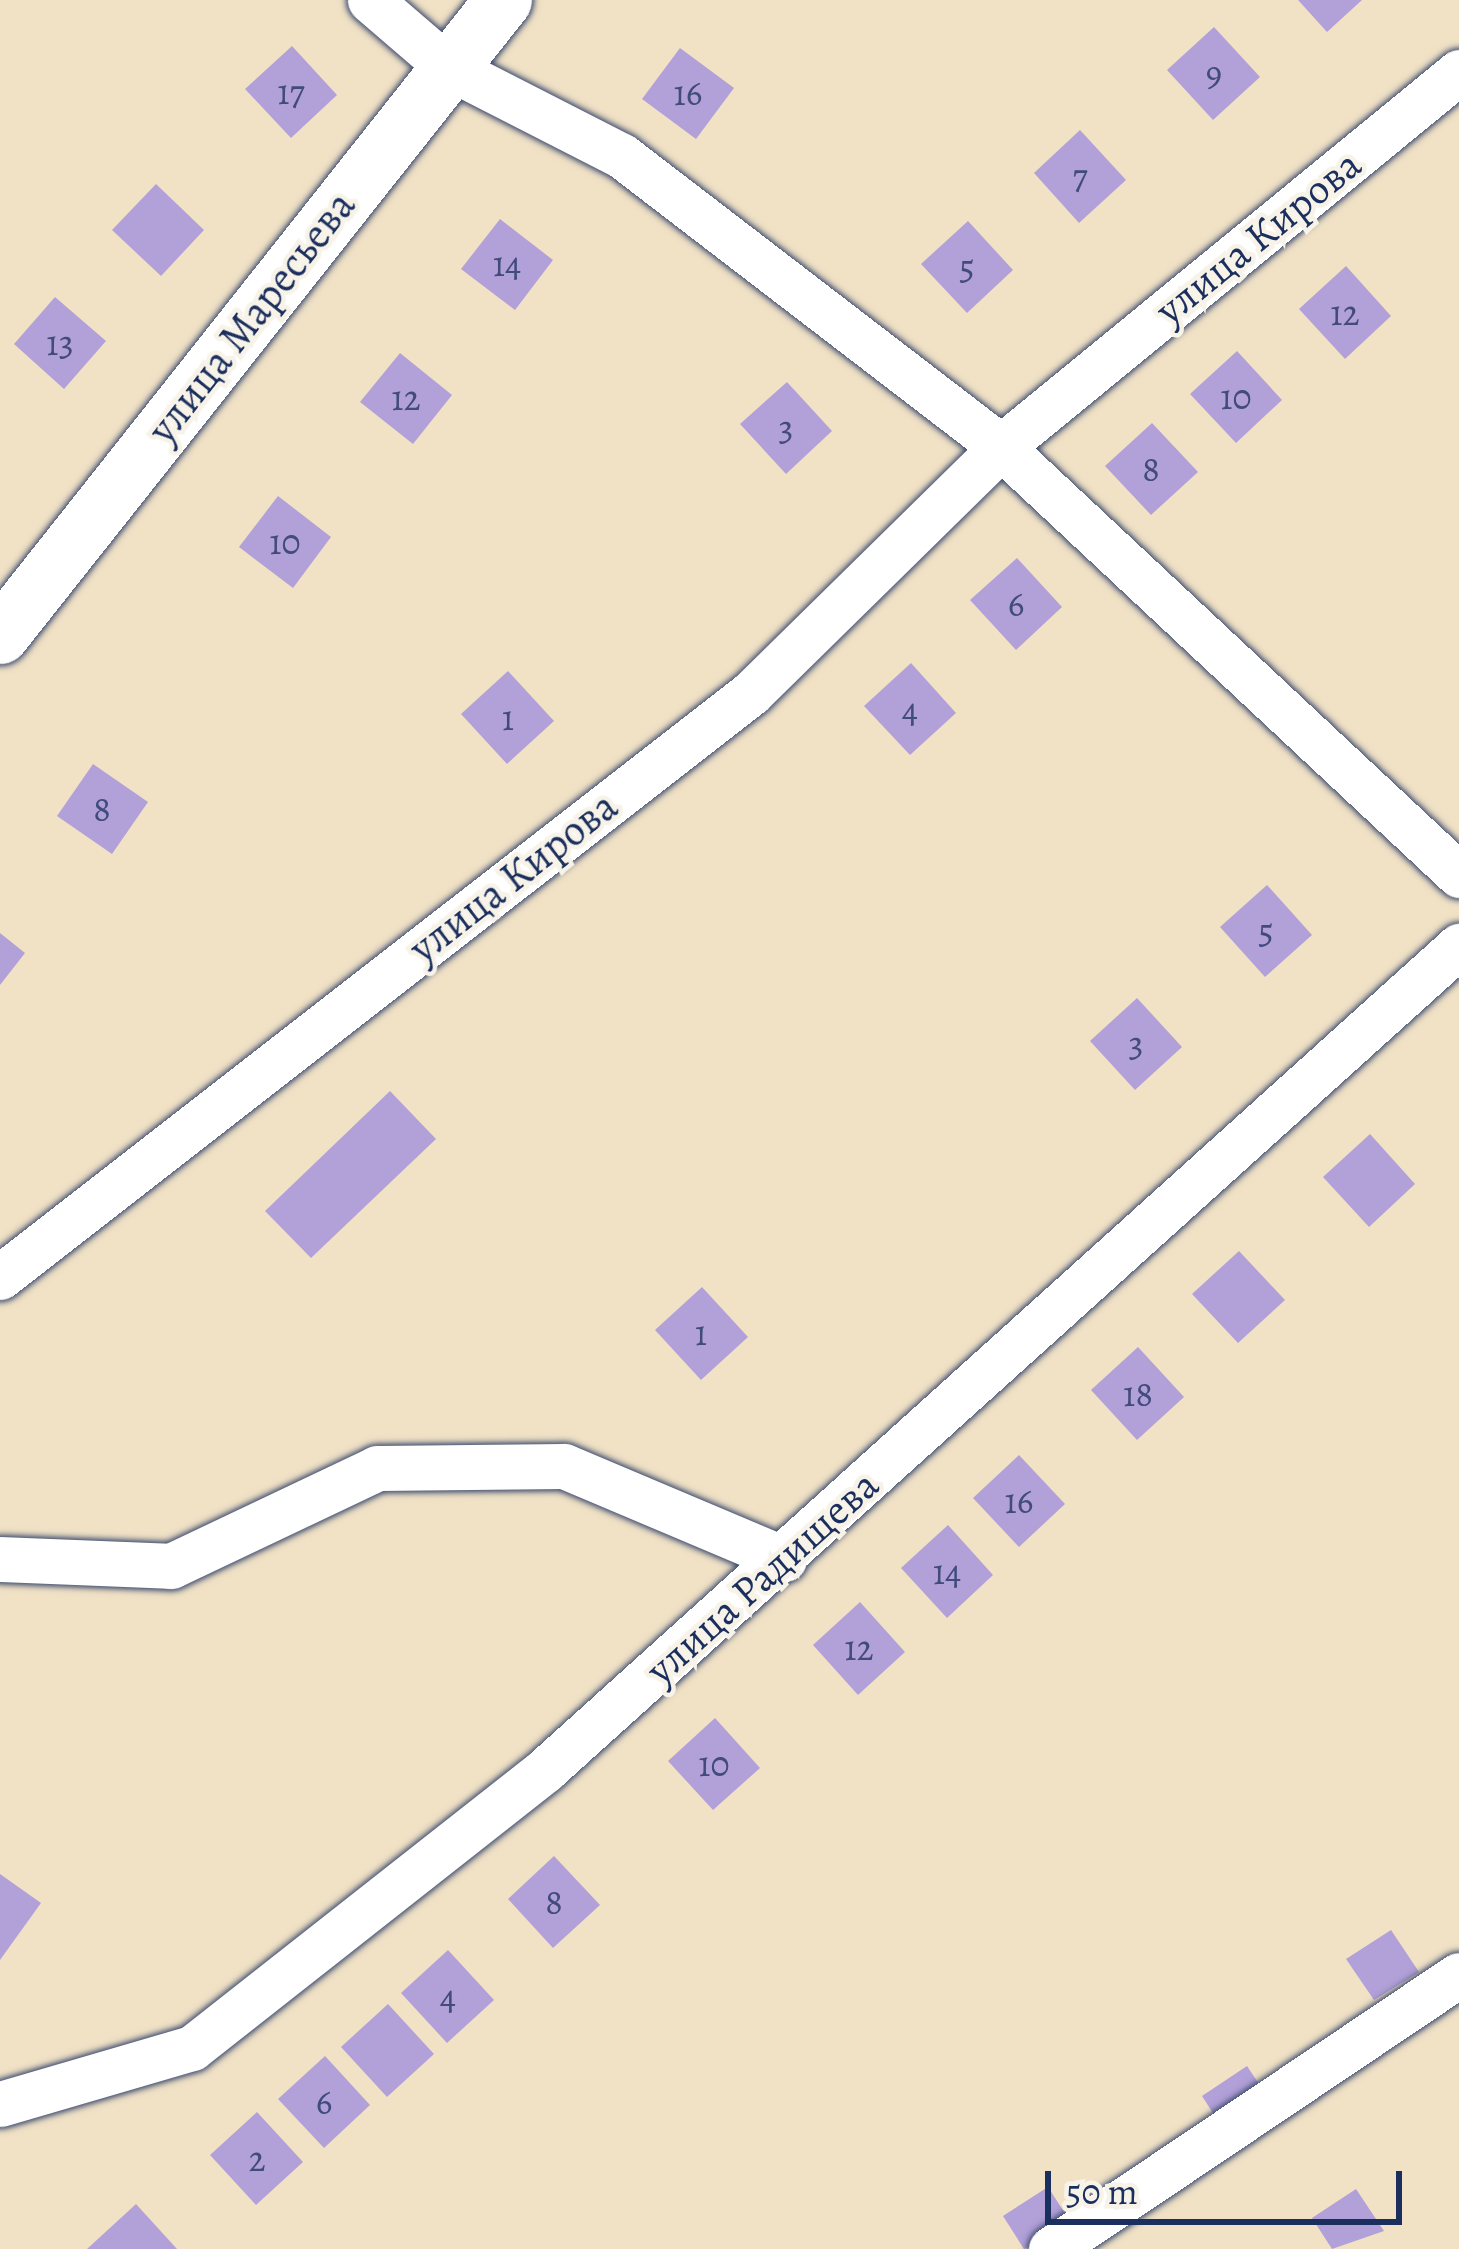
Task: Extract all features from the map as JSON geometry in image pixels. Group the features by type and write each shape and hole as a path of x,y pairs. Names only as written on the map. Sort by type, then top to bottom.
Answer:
{"street":[{"path":"370,0 448,67 622,156 1001,447 1459,874"},
{"name":"улица Маресьева","path":"0,635 503,0"},
{"name":"улица Кирова","path":"0,1277 751,692 1001,447 1459,72"},
{"name":"улица Радищева","path":"0,2104 192,2048 545,1770 1459,946"},
{"path":"0,1559 171,1566 377,1468 564,1466 784,1559"},
{"path":"1052,2249 1459,1975"}],"building":[{"path":"1298,0 1362,0 1327,32"},
{"path":"1214,27 1260,77 1213,120 1167,70"},
{"path":"292,46 337,95 291,138 245,89"},
{"path":"680,48 734,88 696,139 642,99"},
{"path":"1080,130 1126,180 1079,223 1034,173"},
{"path":"156,184 204,230 161,276 112,230"},
{"path":"500,219 553,260 515,310 461,269"},
{"path":"968,221 1013,270 967,313 921,264"},
{"path":"1346,266 1391,316 1345,359 1299,309"},
{"path":"55,297 106,341 64,389 14,344"},
{"path":"1237,351 1282,400 1236,443 1190,394"},
{"path":"400,353 452,395 413,444 360,402"},
{"path":"787,382 832,431 786,474 740,424"},
{"path":"1152,423 1198,472 1151,515 1105,466"},
{"path":"278,496 331,537 293,588 239,547"},
{"path":"1017,558 1062,607 1016,650 970,600"},
{"path":"911,663 956,713 910,755 864,706"},
{"path":"508,671 554,721 507,764 461,714"},
{"path":"93,764 148,802 112,854 57,816"},
{"path":"1267,885 1312,935 1265,977 1220,927"},
{"path":"0,933 25,953 0,985"},
{"path":"1137,998 1182,1047 1135,1090 1090,1041"},
{"path":"390,1091 436,1139 311,1258 265,1211"},
{"path":"1370,1134 1415,1184 1369,1227 1323,1177"},
{"path":"1239,1251 1285,1300 1238,1343 1192,1294"},
{"path":"702,1287 748,1337 701,1380 655,1330"},
{"path":"1138,1347 1184,1397 1137,1440 1091,1390"},
{"path":"1019,1455 1065,1504 1019,1547 973,1498"},
{"path":"948,1525 993,1575 947,1618 901,1568"},
{"path":"860,1602 905,1652 858,1695 813,1645"},
{"path":"715,1718 760,1768 713,1810 668,1761"},
{"path":"554,1856 600,1905 553,1948 508,1899"},
{"path":"0,1874 41,1903 0,1960"},
{"path":"1391,1930 1419,1972 1374,2000 1346,1959"},
{"path":"448,1950 494,2000 447,2043 401,1993"},
{"path":"388,2004 434,2054 387,2097 341,2047"},
{"path":"325,2056 370,2105 324,2148 278,2099"},
{"path":"1247,2066 1275,2108 1229,2138 1202,2096"},
{"path":"257,2112 303,2162 256,2205 210,2155"},
{"path":"1048,2187 1075,2229 1024,2249 1003,2216"},
{"path":"1356,2189 1384,2231 1332,2249 1312,2218"},
{"path":"136,2204 177,2249 87,2249"}]}
